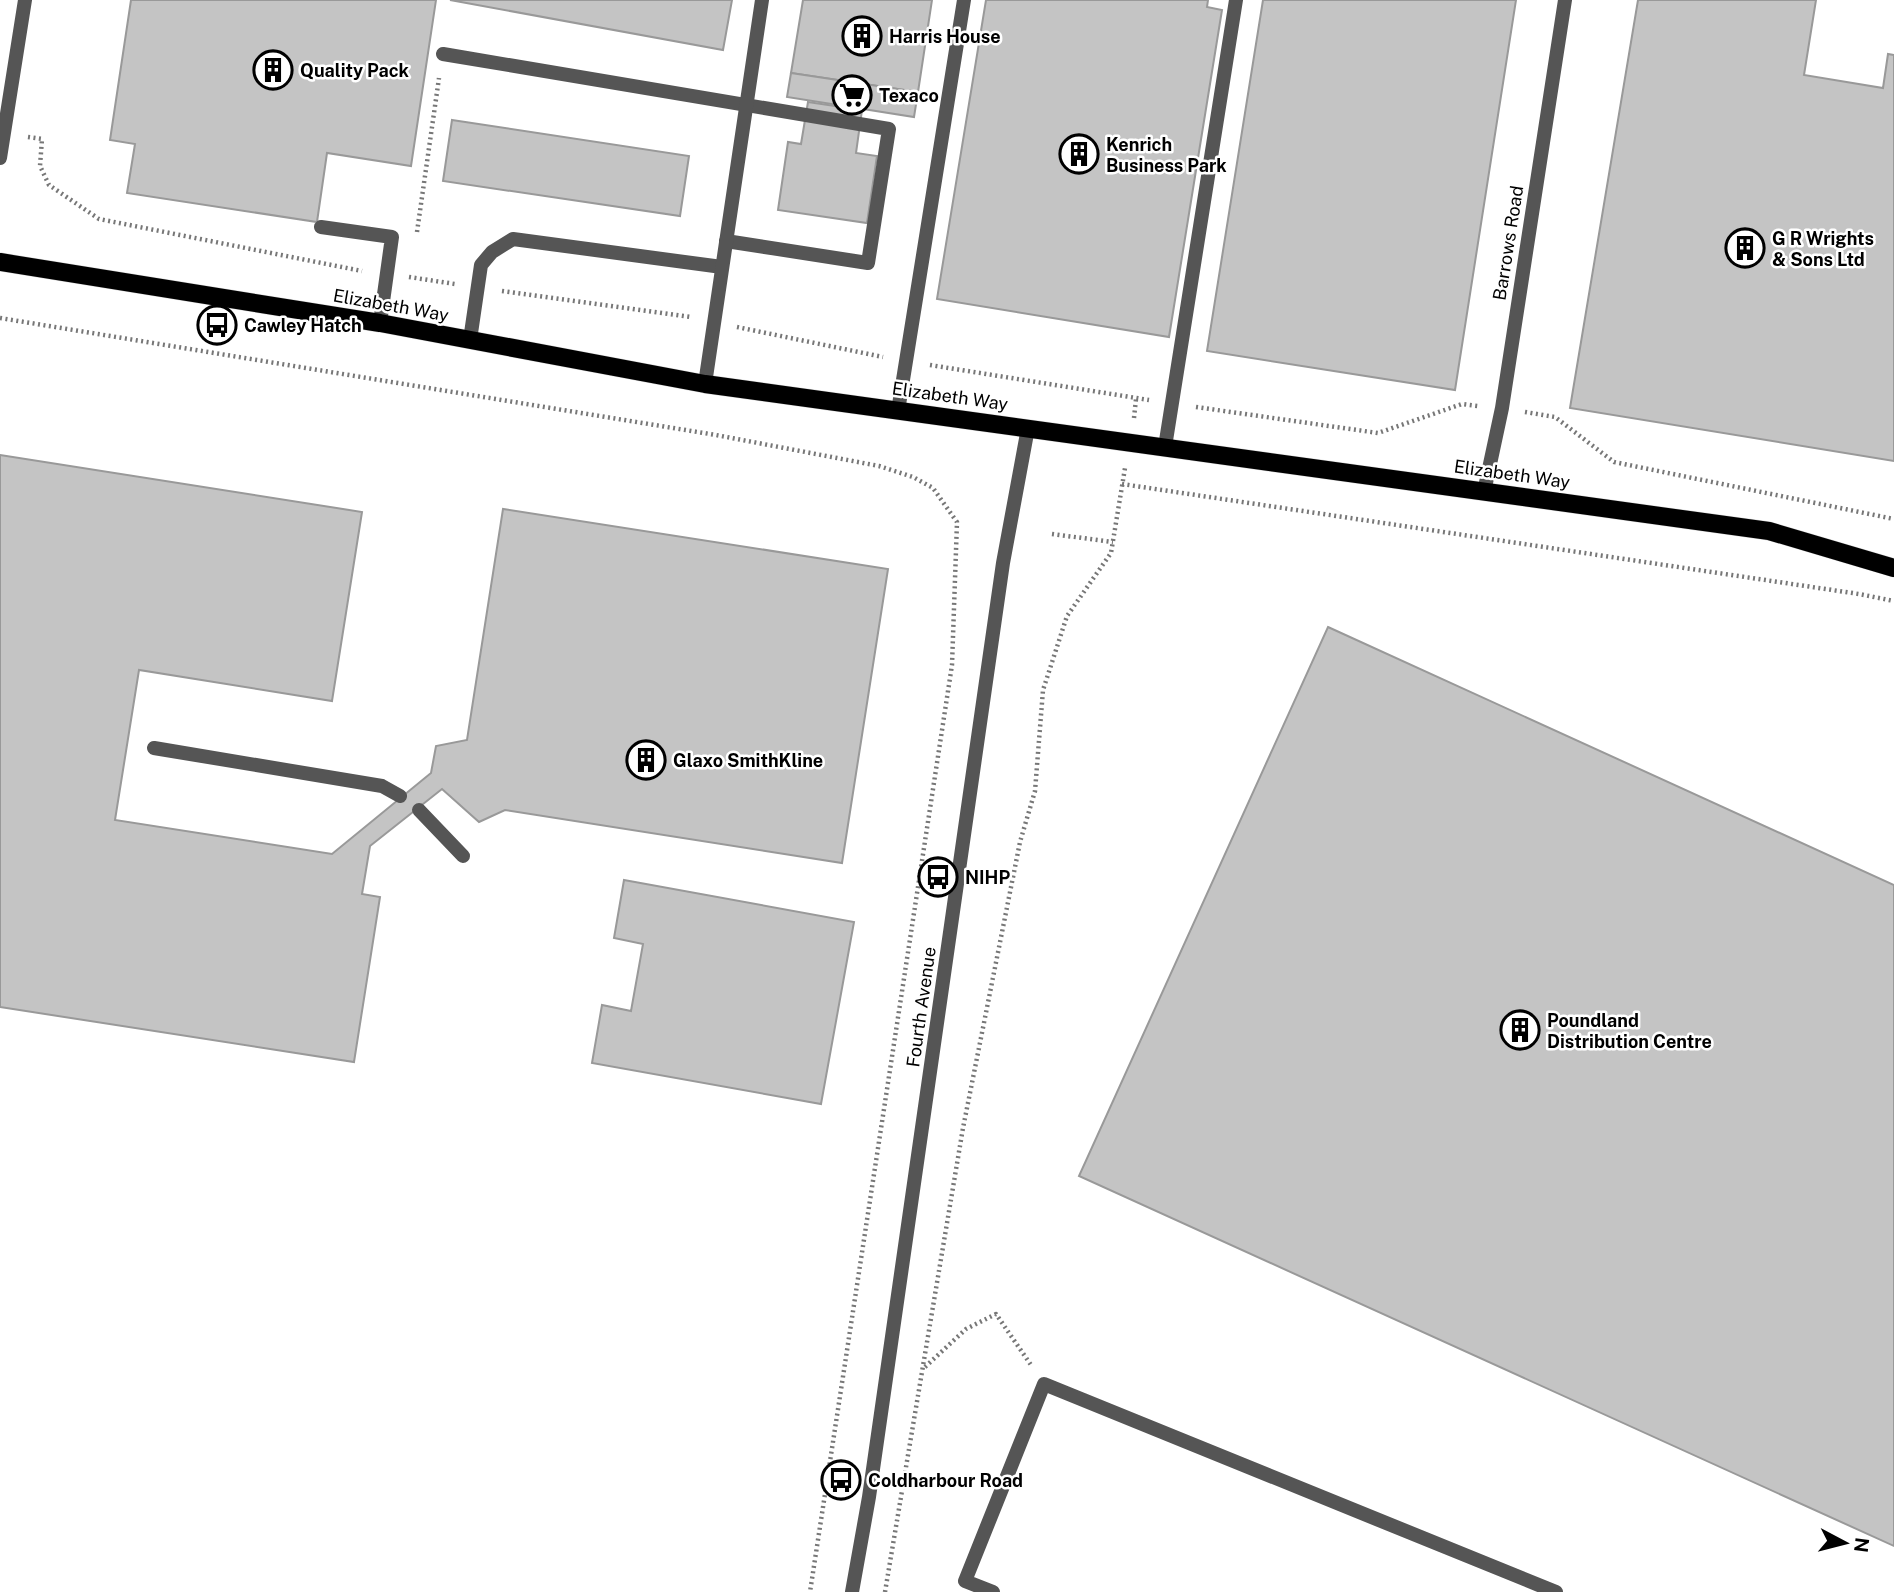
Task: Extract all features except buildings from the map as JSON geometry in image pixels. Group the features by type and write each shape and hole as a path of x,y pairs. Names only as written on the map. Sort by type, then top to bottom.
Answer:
{"main road":[{"name":"Elizabeth Way","path":"0,262 380,323 705,384 1769,531 1894,568"}],"street":[{"path":"0,158 25,0"},
{"path":"705,384 762,0"},
{"path":"898,411 964,0"},
{"path":"1165,447 1236,0"},
{"name":"Barrows Road","path":"1484,492 1502,408 1564,0"},
{"path":"443,54 889,130 868,263 726,241"},
{"path":"321,227 392,237 380,323"},
{"path":"470,340 481,265 492,252 513,239 722,267"},
{"name":"Fourth Avenue","path":"852,1592 869,1497 1003,563 1028,428"},
{"path":"154,748 382,786 400,796"},
{"path":"419,810 463,856"},
{"path":"993,1592 965,1581 1044,1384 1556,1592"}],"path":[{"path":"416,238 443,54"},
{"path":"4,133 42,139 40,166 49,185 99,219 387,274 673,314 838,350 1136,398"},
{"path":"411,278 412,265"},
{"path":"0,318 716,435 879,466 913,477 933,488 957,522 952,665 810,1592"},
{"path":"886,1592 963,1128 1020,842 1035,790 1043,690 1067,616 1111,553 1122,484 1894,601"},
{"path":"1052,534 1113,542"},
{"path":"924,1368 966,1329 996,1314 1044,1384"}],"place":[{"name":"Harris House","path":"862,36"},
{"name":"Quality Pack","path":"273,70"},
{"name":"Texaco","path":"852,95"},
{"name":"Kenrich Business Park","path":"1079,154"},
{"name":"G R Wrights & Sons Ltd","path":"1745,248"},
{"name":"Cawley Hatch","path":"217,325"},
{"name":"Glaxo SmithKline","path":"646,760"},
{"name":"NIHP","path":"938,877"},
{"name":"Poundland Distribution Centre","path":"1520,1030"},
{"name":"Coldharbour Road","path":"841,1480"}]}
